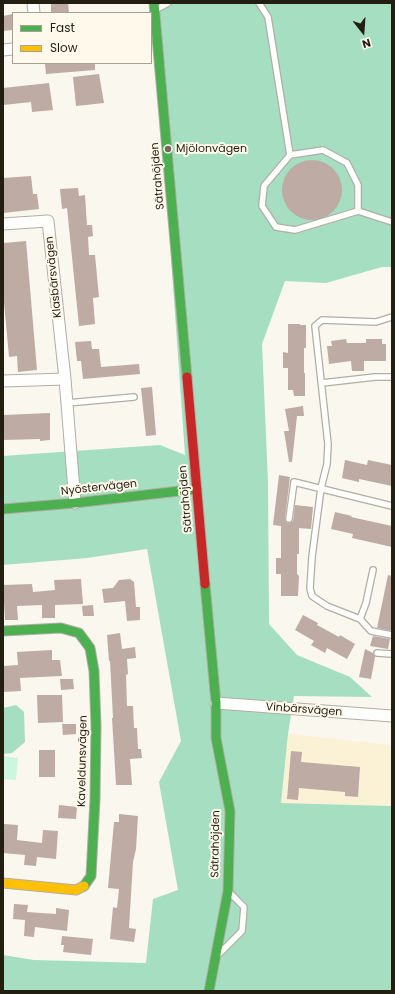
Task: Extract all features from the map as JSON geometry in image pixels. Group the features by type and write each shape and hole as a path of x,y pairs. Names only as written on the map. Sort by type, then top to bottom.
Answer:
{"street":[{"name":"Sätrahöjden","path":"155,7 154,30 216,703 216,738 230,812 228,891 209,991"},
{"name":"Klasbärsvägen","path":"3,224 48,221 65,378 75,503"},
{"path":"3,382 65,378"},
{"name":"Nyöstervägen","path":"3,509 75,503 197,489"},
{"name":"Kaveldunsvägen","path":"3,631 61,628 79,633 90,648 94,671 96,726 91,876 85,885 76,890 3,883"},
{"name":"Vinbärsvägen","path":"216,703 392,716"}],"lane":[{"path":"155,7 168,3"},
{"path":"259,3 268,17 290,155"},
{"path":"358,211 358,184 347,164 323,150 290,155 264,186 262,206 276,227 295,230 358,211 392,222"},
{"path":"392,317 376,322 322,320 315,326 328,444 327,464 321,488 312,557 310,588 312,596 327,606 360,618 371,631 392,635"},
{"path":"322,384 375,377 392,377"},
{"path":"67,403 134,397"},
{"path":"289,520 294,482 392,506"},
{"path":"360,618 366,603 373,570"},
{"path":"376,653 392,654"},
{"path":"216,958 242,931 244,907 228,891"}],"shaded area":[{"path":"288,734 392,745 391,806 281,803"}],"green space":[{"path":"153,3 392,3 392,267 382,267 326,283 285,281 262,344 268,482 269,624 297,655 350,677 372,697 294,696 288,734 281,803 391,806 392,803 392,991 3,991 3,955 34,960 146,963 153,899 178,890 159,782 181,741 147,549 87,558 3,565 3,456 160,445 185,455"},
{"path":"16,705 24,712 25,742 12,753 3,754 3,708"},
{"path":"3,756 18,758 16,780 3,779"}],"building":[{"path":"51,3 68,3 69,12 51,12"},
{"path":"12,14 12,30 3,31 3,16"},
{"path":"45,64 95,64 95,70 46,74"},
{"path":"99,74 104,103 76,106 73,77"},
{"path":"49,83 53,110 32,112 31,102 3,105 3,88"},
{"path":"306,160 318,160 329,165 337,173 342,184 340,202 329,215 318,220 306,220 295,215 287,207 282,196 282,184 287,173 295,165"},
{"path":"31,176 33,194 37,194 39,209 3,213 3,178"},
{"path":"78,188 79,196 85,195 87,225 92,225 93,236 88,237 89,255 95,255 99,297 93,298 95,324 79,326 67,208 62,209 60,189"},
{"path":"26,241 37,370 18,372 17,356 9,357 3,291 3,243"},
{"path":"288,324 306,325 306,348 304,348 305,396 294,396 293,390 288,390 288,368 283,368 283,352 288,353"},
{"path":"346,339 347,343 366,343 366,339 382,339 382,344 386,344 386,361 364,361 364,371 352,371 351,361 329,364 327,346 332,346 331,341"},
{"path":"91,341 92,349 99,349 101,367 139,364 140,374 83,379 81,361 77,361 75,342"},
{"path":"152,387 156,435 146,436 141,388"},
{"path":"303,406 304,416 297,416 292,462 289,462 284,431 289,431 285,409"},
{"path":"50,413 50,440 3,440 3,415"},
{"path":"345,460 367,465 368,460 392,465 392,486 359,479 359,482 342,478"},
{"path":"279,475 290,477 285,518 286,522 290,523 293,521 295,505 313,507 311,529 299,528 299,554 297,554 297,574 299,576 298,596 281,596 281,574 276,574 276,558 281,558 281,526 273,525"},
{"path":"335,512 392,526 392,547 352,538 353,534 331,529"},
{"path":"388,575 392,576 392,631 377,628"},
{"path":"81,579 83,604 55,605 55,618 42,618 42,605 17,606 18,620 5,620 3,585 32,584 33,592 55,590 54,580"},
{"path":"130,579 134,582 136,607 140,607 140,620 127,621 125,601 104,603 102,589 113,588 119,580"},
{"path":"93,605 94,616 83,616 82,606"},
{"path":"303,615 318,623 317,625 339,637 340,635 355,644 347,659 327,648 325,653 311,645 314,641 295,630"},
{"path":"120,633 122,649 135,647 136,658 127,659 128,674 126,675 127,706 133,706 134,728 137,728 138,749 141,749 142,758 130,759 132,785 116,785 110,661 107,635"},
{"path":"373,636 390,639 388,649 370,646"},
{"path":"365,649 373,653 375,657 371,679 359,677"},
{"path":"52,650 52,660 60,660 62,676 20,678 21,691 3,692 3,666 18,665 17,652"},
{"path":"60,679 73,679 74,689 61,690"},
{"path":"37,695 62,695 63,722 38,723"},
{"path":"62,724 76,724 76,734 63,735"},
{"path":"39,750 55,750 55,777 39,777"},
{"path":"291,751 302,752 301,762 360,767 358,797 345,796 345,792 299,788 298,800 287,799"},
{"path":"59,805 77,807 76,819 58,818"},
{"path":"119,814 138,816 136,849 133,862 129,928 136,929 134,942 110,939 113,907 117,908 119,889 108,888 114,822 119,822"},
{"path":"4,824 18,825 17,840 42,843 43,830 58,831 56,859 37,857 36,866 24,865 25,855 3,853"},
{"path":"14,904 28,905 27,912 56,914 56,908 69,910 67,931 35,927 34,937 24,936 25,920 13,919"},
{"path":"62,936 93,939 91,955 63,952 64,945 61,945"}],"traffic: fast":[{"path":"154,3 187,377"},
{"path":"3,509 75,503 197,489"},
{"path":"205,584 216,703 216,738 230,811 228,891 209,991"},
{"path":"3,631 61,628 79,633 90,648 94,671 96,726 95,799 91,876 84,886"}],"traffic: slow":[{"path":"3,883 76,890 84,886"}],"traffic: jam":[{"path":"187,377 205,584"}],"place":[{"name":"Mjölonvägen","path":"168,149"}]}
